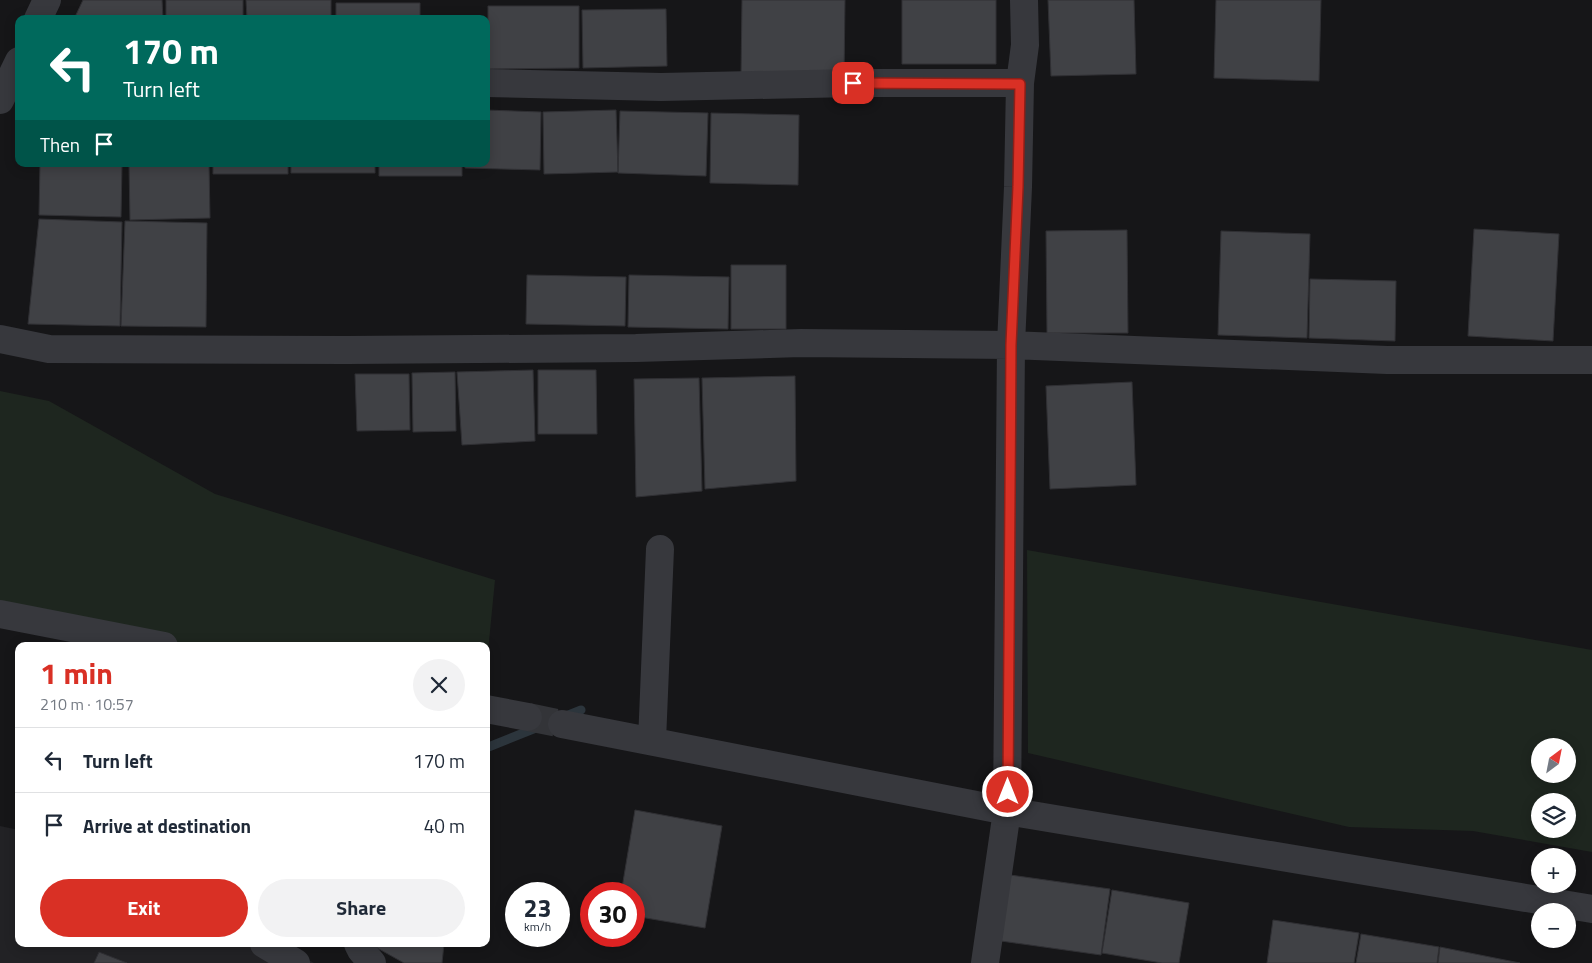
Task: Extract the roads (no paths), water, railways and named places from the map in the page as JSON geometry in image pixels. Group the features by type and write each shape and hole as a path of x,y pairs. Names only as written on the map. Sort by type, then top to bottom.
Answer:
{"street":[{"path":"40,15 47,0"},
{"path":"986,963 1007,811 1011,345 1018,187 1020,84 1025,45 1024,0"},
{"path":"5,98 15,71"},
{"path":"490,83 661,87 853,83 1020,84"},
{"path":"0,339 49,349 347,350 636,348 801,343 1011,345 1388,360 1592,360"},
{"path":"652,741 660,549"},
{"path":"0,614 144,642"},
{"path":"490,711 528,718"},
{"path":"562,724 1007,811 1592,909"},
{"path":"269,947 296,963"},
{"path":"360,947 372,963"}],"waterway":[{"path":"490,746 581,710"}],"tunnel":[{"path":"528,717 562,724"}]}
